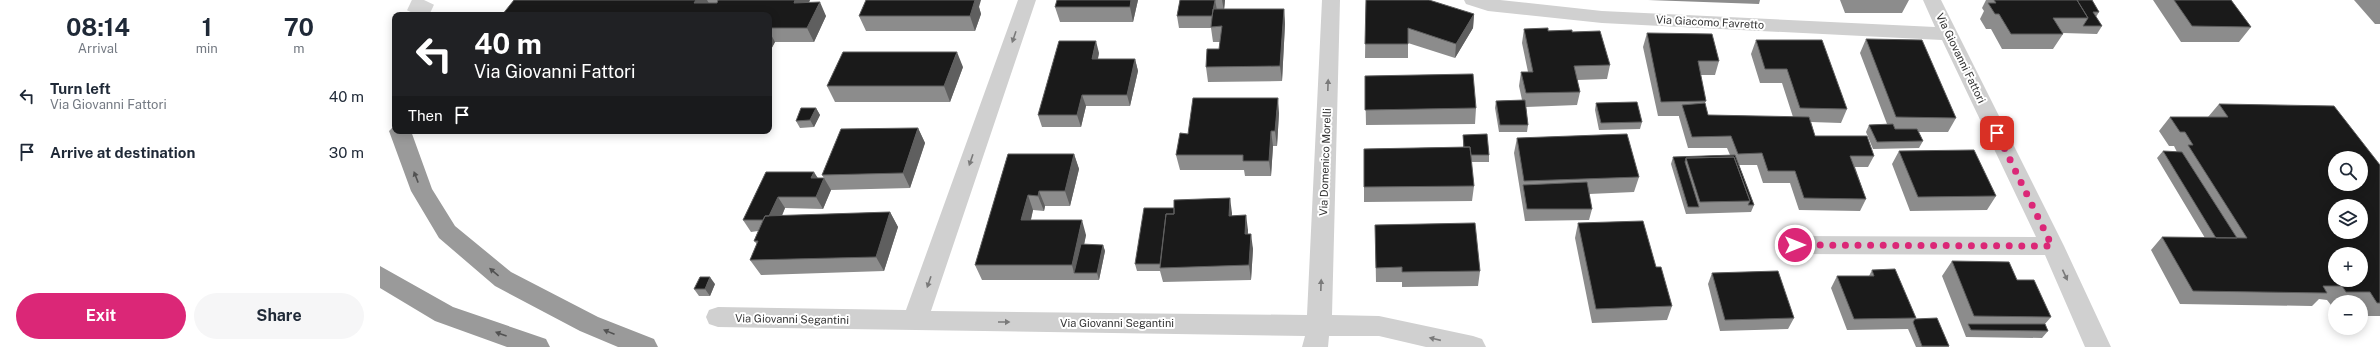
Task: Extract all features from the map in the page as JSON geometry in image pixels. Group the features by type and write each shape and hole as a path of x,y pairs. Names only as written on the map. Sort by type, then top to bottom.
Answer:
{"highway":[{"path":"401,134 422,191 447,232 503,279 589,324 645,347"},
{"path":"380,276 444,314 537,347"}],"street":[{"path":"915,321 1027,0"},
{"name":"Via Domenico Morelli","path":"1317,336 1331,0"},
{"name":"Via Giacomo Favretto","path":"1473,0 1488,5 1602,17 1949,34"},
{"name":"Via Giovanni Fattori","path":"1932,0 2052,246 2098,347"},
{"path":"1795,245 2052,246"},
{"name":"Via Giovanni Segantini","path":"718,318 915,321 1317,336"},
{"path":"1317,336 1380,326 1473,347"}],"building":[{"path":"514,0 696,0 694,3 717,3 718,0 795,0 794,3 820,2 807,28 772,28 772,12 504,12"},
{"path":"866,0 975,0 970,16 859,16"},
{"path":"1057,0 1131,0 1130,7 1055,7"},
{"path":"1180,0 1215,0 1212,16 1177,16"},
{"path":"1366,0 1429,0 1474,14 1456,44 1408,28 1408,44 1365,44"},
{"path":"1994,0 2077,0 2088,18 2053,18 2063,34 2011,34 1999,14 1995,14 1988,3 1996,3"},
{"path":"2077,0 2092,0 2099,12 2093,12 2102,26 2083,26 2088,18"},
{"path":"2174,0 2231,0 2251,27 2192,26"},
{"path":"1213,9 1284,9 1280,66 1206,67 1207,49 1219,49 1222,26 1211,27"},
{"path":"1548,28 1548,31 1600,31 1610,65 1574,66 1580,92 1526,93 1521,72 1533,72 1524,29"},
{"path":"1647,33 1712,34 1719,61 1698,61 1706,101 1661,102"},
{"path":"1866,39 1922,40 1956,118 1896,117"},
{"path":"1756,40 1822,40 1847,109 1800,108 1787,69 1765,69"},
{"path":"1059,41 1096,41 1092,59 1135,59 1127,95 1082,95 1077,115 1038,115"},
{"path":"843,52 957,52 944,86 827,86"},
{"path":"1473,74 1476,108 1365,110 1365,76"},
{"path":"1193,98 1278,98 1275,131 1271,131 1269,161 1243,161 1243,155 1176,155 1180,133 1188,134"},
{"path":"1525,100 1528,125 1500,125 1496,101"},
{"path":"1637,102 1642,122 1601,123 1596,103"},
{"path":"1705,103 1708,115 1809,117 1815,136 1867,136 1874,156 1850,156 1866,199 1804,198 1795,171 1768,171 1762,153 1738,154 1731,136 1692,137 1682,105"},
{"path":"2219,104 2334,106 2380,165 2380,303 2377,303 2370,292 2346,292 2343,287 2368,287 2368,247 2328,247 2328,286 2323,286 2327,293 2193,291 2162,237 2247,238 2188,145 2193,145 2185,132 2180,132 2170,117 2228,117"},
{"path":"801,108 816,108 810,120 796,121"},
{"path":"1893,124 1895,129 1917,129 1923,141 1877,142 1869,125"},
{"path":"918,128 903,173 822,175 841,129"},
{"path":"1487,134 1489,155 1471,155 1470,147 1464,147 1463,135"},
{"path":"1627,134 1639,177 1524,181 1517,138"},
{"path":"1470,147 1474,186 1364,187 1364,149"},
{"path":"1974,150 1996,196 1918,197 1899,151"},
{"path":"2163,151 2182,152 2237,238 2216,238"},
{"path":"1008,154 1074,154 1065,191 1039,191 1038,196 1028,195 1021,220 1082,220 1072,265 975,265"},
{"path":"1735,155 1754,205 1748,205 1750,201 1734,157 1686,158 1685,162 1699,207 1688,207 1673,157"},
{"path":"1734,157 1750,201 1700,202 1686,158"},
{"path":"766,172 814,172 811,178 824,178 816,197 778,197 769,216 765,216 763,220 743,220"},
{"path":"1587,182 1592,209 1527,209 1523,185"},
{"path":"1230,198 1229,216 1246,215 1245,234 1251,234 1249,265 1160,268 1166,214 1174,214 1174,200"},
{"path":"1144,208 1174,208 1174,214 1166,214 1160,264 1135,264"},
{"path":"890,212 876,257 750,260 758,241 754,241 765,216"},
{"path":"1643,221 1656,267 1661,267 1672,306 1596,309 1578,223"},
{"path":"1475,223 1480,271 1402,272 1402,267 1376,268 1375,225"},
{"path":"1081,244 1103,245 1097,273 1074,273"},
{"path":"1952,261 2009,262 2017,280 2034,280 2051,317 1974,316"},
{"path":"1895,269 1916,318 1854,319 1837,276 1874,276 1872,270"},
{"path":"1778,271 1794,318 1725,320 1712,273"},
{"path":"700,277 710,277 705,289 694,289"},
{"path":"1937,318 1949,346 1922,346 1913,322 1915,319"},
{"path":"1968,324 2045,324 2048,331 1971,330"}],"tunnel":[{"path":"418,12 424,0"}],"route":[{"path":"1795,245 2052,246 1997,133"}]}
